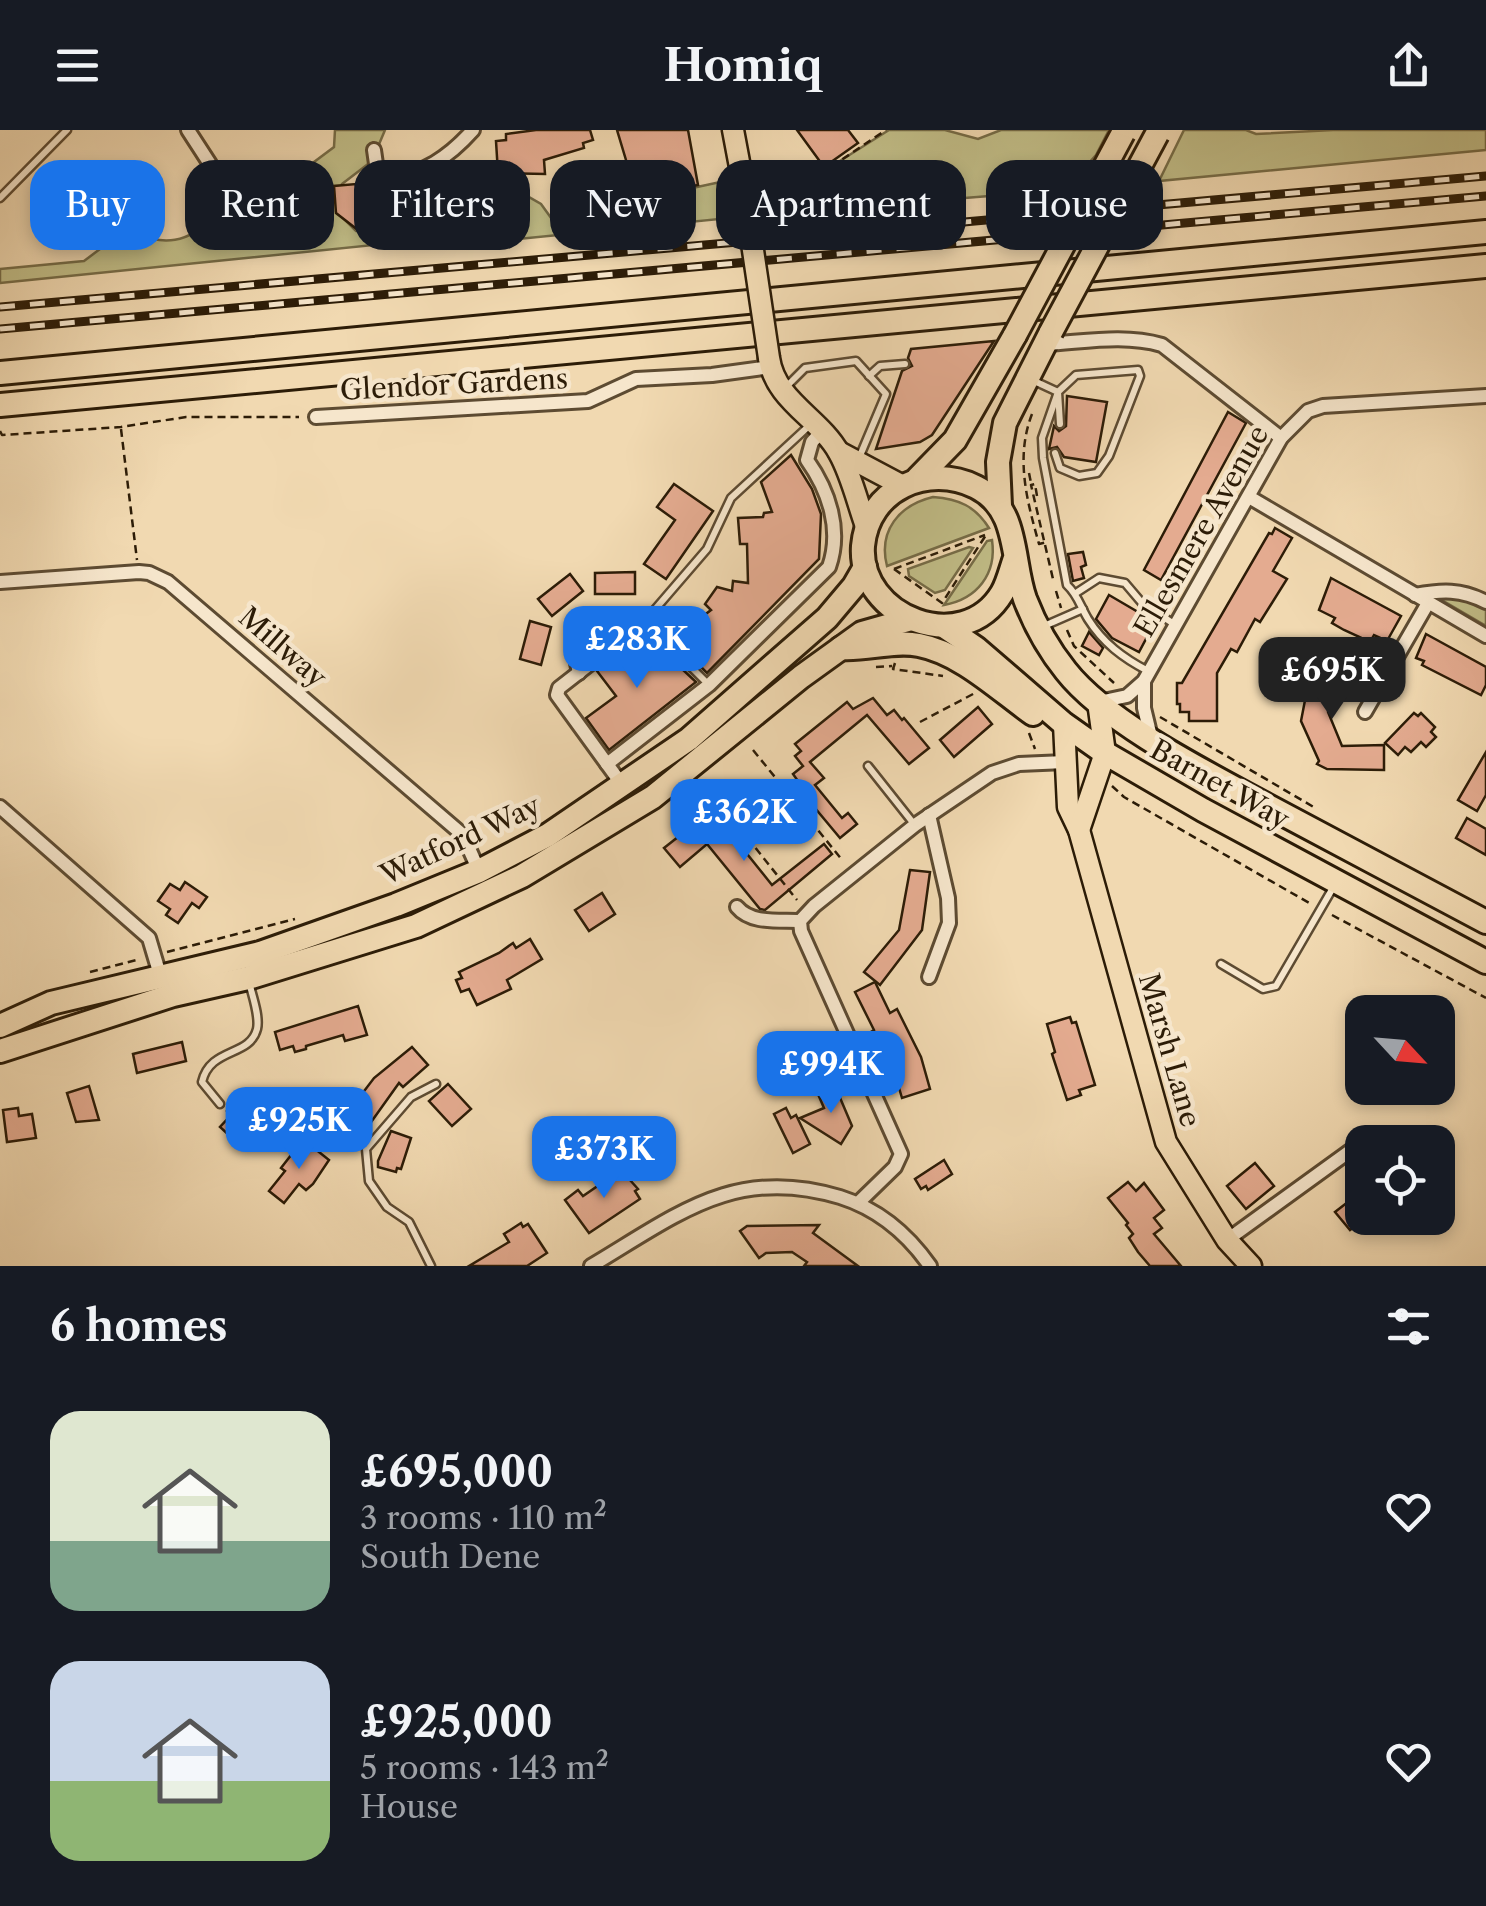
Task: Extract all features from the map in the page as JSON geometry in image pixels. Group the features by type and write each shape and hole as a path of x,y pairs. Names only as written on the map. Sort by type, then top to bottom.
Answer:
{"highway":[{"path":"1015,558 1001,595 988,608 966,622 945,627 908,620 892,608 874,587 882,569 863,546 875,511 955,440 990,368 1015,335 1124,132"},
{"name":"Barnet Way","path":"1158,132 1004,423 1000,506 1010,524 1024,597 1054,656 1098,702 1152,740 1486,922"},
{"path":"0,373 1486,232"},
{"path":"0,406 1486,266"},
{"path":"911,482 950,478 972,485 1000,506"},
{"name":"Watford Way","path":"0,1026 158,965 260,953 396,906 478,872 548,836 688,739 882,569"},
{"name":"Watford Way","path":"0,1051 173,995 248,978 416,926 522,876 653,798 862,633 908,620"},
{"name":"Barnet Way","path":"945,627 1105,753 1486,962"},
{"path":"840,648 867,650 897,644 937,651 958,660 1038,718 1064,724"}],"main road":[{"path":"733,130 739,160"},
{"path":"753,250 770,362 784,390 817,428 849,456 911,482"},
{"path":"849,456 867,529"},
{"path":"1078,830 1105,753 1098,702"},
{"name":"Marsh Lane","path":"1064,724 1068,807 1078,830 1166,1142 1227,1240 1252,1266"}],"street":[{"path":"188,130 207,160"},
{"path":"374,150 376,171 387,180 399,178 425,171 473,130"},
{"path":"1048,338 1139,338 1162,345 1281,438"},
{"name":"Glendor Gardens","path":"316,417 588,401 636,379 712,375 770,362"},
{"name":"Ellesmere Avenue","path":"1098,702 1128,696 1146,676 1281,438 1308,411 1323,406 1486,396"},
{"path":"607,764 708,686 829,567 834,554 832,512 822,481 807,460 817,428"},
{"path":"1249,497 1486,636"},
{"name":"Millway","path":"0,582 138,572 158,576 463,835 478,872"},
{"path":"1415,595 1455,590 1486,602"},
{"path":"1365,712 1428,602"},
{"path":"579,673 577,646 593,625 604,620 645,622"},
{"path":"624,786 558,695 559,688 645,622"},
{"name":"Ellesmere Avenue","path":"1146,676 1144,708 1152,740"},
{"path":"858,1203 895,1167 901,1154 801,931 804,917 915,825 992,772 1020,764 1065,762"},
{"path":"0,807 149,938 158,965"},
{"path":"928,977 949,923 948,898 929,815"},
{"path":"737,907 754,919 804,917"},
{"path":"1227,1240 1345,1155"},
{"path":"591,1266 700,1204 752,1186 776,1184 818,1190 858,1203 893,1225 917,1247 930,1266"}],"lane":[{"path":"0,198 67,130"},
{"path":"784,390 805,368 856,361 886,394 849,456"},
{"path":"869,376 880,366 905,364"},
{"path":"1055,453 1060,468 1079,476 1097,473 1109,456 1140,376 1138,370 1076,375 1058,392 1042,438 1042,458 1067,584 1118,656 1146,676"},
{"path":"1026,377 1058,392"},
{"path":"1058,392 1060,424"},
{"path":"708,686 645,622 708,548 731,498 817,428"},
{"path":"1076,594 1100,578 1125,583 1142,603 1175,625"},
{"path":"1038,628 1083,609"},
{"path":"868,766 915,825"},
{"path":"1221,964 1263,990 1276,986 1336,882"},
{"path":"220,1104 202,1082 204,1071 213,1061 246,1045 255,1034 258,1026 248,978"},
{"path":"430,1266 410,1222 387,1207 369,1181 366,1149 411,1097 436,1084"}],"path":[{"path":"841,160 886,130"},
{"path":"1034,411 1022,458 1027,500 1039,544 1044,544"},
{"path":"1,433 121,427 186,417 316,417"},
{"path":"121,427 138,572"},
{"path":"1029,472 1060,604"},
{"path":"1031,485 1035,484 1048,542 1044,544"},
{"path":"986,534 942,603 882,569 931,556 986,534"},
{"path":"1068,636 1119,688"},
{"path":"876,667 894,663 914,665"},
{"path":"894,666 893,669 951,677"},
{"path":"920,722 980,688"},
{"path":"1152,713 1318,809"},
{"path":"1026,724 1036,753"},
{"path":"753,750 853,874"},
{"path":"1109,783 1124,798 1486,998"},
{"path":"706,787 804,917"},
{"path":"88,973 158,965 298,918"}],"shaded area":[{"path":"335,130 385,130 372,160 354,160 354,175 342,184 336,211 354,229 354,247 334,249 334,160 317,160 334,147"},
{"path":"889,130 945,130 978,139 1001,130 1109,130 1092,160 986,160 986,196 966,198 966,160 842,160"},
{"path":"1184,130 1246,130 1256,134 1486,130 1486,150 1163,181"},
{"path":"716,183 716,219 696,221 696,187"},
{"path":"530,198 550,216 550,236 530,238"},
{"path":"185,237 185,250 325,250 0,283 0,269 84,261 99,250 165,250 165,240"},
{"path":"933,497 966,505 989,528 887,566 886,542 894,521 910,506"},
{"path":"992,540 991,564 982,583 966,597 944,605 987,541"},
{"path":"973,548 945,590 935,593 909,576 908,569"},
{"path":"1442,594 1486,606 1486,626 1440,599"}],"building":[{"path":"590,130 593,140 583,143 584,148 544,160 545,174 530,174 530,160 497,160 496,141 506,140 506,134"},
{"path":"617,130 688,130 693,160 626,160"},
{"path":"797,130 848,130 858,143 834,160 819,160"},
{"path":"354,184 354,227 336,213 334,186"},
{"path":"994,341 932,435 920,442 876,449 902,371 912,366 908,358 911,349"},
{"path":"1067,396 1107,402 1096,462 1064,457 1057,447 1049,449 1054,426 1059,431 1066,426"},
{"path":"1228,412 1246,423 1161,580 1144,570"},
{"path":"791,455 812,489 821,514 819,559 707,673 667,633 677,625 683,631 711,610 705,604 717,587 732,591 733,581 748,583 747,544 740,544 738,518 763,517 764,513 772,512 761,482"},
{"path":"674,484 713,511 666,579 644,564 675,520 657,507"},
{"path":"1275,528 1292,538 1273,571 1287,579 1260,622 1255,619 1237,652 1231,649 1217,673 1217,721 1189,721 1189,712 1180,712 1177,704 1177,683 1182,683"},
{"path":"1083,552 1084,578 1073,581 1068,554"},
{"path":"635,572 635,594 595,594 595,573"},
{"path":"570,574 583,591 552,616 538,599"},
{"path":"1331,578 1401,616 1387,641 1374,635 1370,642 1332,623 1335,618 1319,610"},
{"path":"1109,595 1155,622 1139,652 1112,638 1096,619"},
{"path":"530,621 551,627 541,665 520,659"},
{"path":"1089,632 1103,648 1099,655 1082,646"},
{"path":"1426,634 1486,667 1486,685 1481,695 1422,665 1424,661 1416,658"},
{"path":"650,639 696,682 609,750 586,718 616,696 597,671 609,666 624,650 629,655 640,644 643,648"},
{"path":"1310,649 1343,665 1338,666 1341,671 1328,712 1342,746 1384,745 1384,770 1327,769 1317,764 1301,721 1312,664 1307,664"},
{"path":"873,698 887,715 894,710 904,718 929,748 909,764 867,715 810,762 824,778 815,785 842,818 848,813 857,824 840,838 795,784 798,781 793,774 803,766 795,756 801,751 795,744 847,702 853,709"},
{"path":"978,707 992,724 954,757 940,740"},
{"path":"1414,713 1421,713 1435,727 1431,732 1436,737 1426,747 1421,742 1411,752 1405,747 1398,755 1385,743"},
{"path":"1486,752 1486,795 1477,811 1458,800"},
{"path":"1467,818 1486,829 1486,855 1456,838"},
{"path":"692,826 699,834 704,829 712,838 722,830 727,837 731,834 772,885 824,844 832,854 765,910 760,909 707,844 680,867 664,848"},
{"path":"910,870 930,872 922,930 880,985 864,972 899,930"},
{"path":"185,882 207,897 199,908 192,903 178,923 166,915 170,909 158,901 170,884 180,890"},
{"path":"602,893 615,914 589,931 575,910"},
{"path":"530,939 542,959 507,980 511,989 477,1005 469,989 461,992 456,980 462,978 459,972 513,943 516,948"},
{"path":"875,982 890,1013 897,1009 921,1057 930,1089 902,1098 894,1071 891,1073 855,992"},
{"path":"358,1006 367,1035 345,1041 343,1035 295,1052 293,1046 280,1050 275,1032"},
{"path":"1070,1017 1072,1023 1076,1022 1095,1085 1079,1090 1081,1095 1067,1100 1047,1024"},
{"path":"182,1042 186,1061 137,1073 133,1054"},
{"path":"412,1047 428,1065 403,1087 399,1083 369,1125 349,1111 374,1078"},
{"path":"448,1084 471,1109 452,1126 429,1101"},
{"path":"89,1086 99,1120 76,1122 67,1093"},
{"path":"835,1086 852,1126 841,1144 800,1118 824,1108 818,1094"},
{"path":"246,1090 265,1107 250,1125 246,1121 231,1137 220,1127 231,1115 227,1111"},
{"path":"18,1108 19,1116 32,1114 36,1138 7,1142 3,1110"},
{"path":"786,1108 791,1118 796,1115 810,1144 793,1153 774,1114"},
{"path":"391,1131 411,1138 401,1169 396,1172 378,1167"},
{"path":"309,1144 329,1160 313,1184 306,1190 299,1184 284,1203 269,1191 295,1150 301,1154"},
{"path":"944,1160 952,1174 928,1190 926,1186 921,1189 915,1179"},
{"path":"1255,1163 1274,1186 1246,1209 1227,1186"},
{"path":"621,1170 638,1189 635,1191 640,1199 589,1233 565,1200 578,1190 583,1196"},
{"path":"1128,1182 1136,1191 1144,1183 1164,1210 1154,1218 1162,1228 1154,1234 1181,1266 1150,1266 1129,1238 1133,1234 1128,1223 1108,1198"},
{"path":"1345,1204 1345,1224 1335,1212"},
{"path":"521,1223 523,1227 528,1224 547,1253 527,1266 469,1266 509,1242 504,1234"},
{"path":"819,1225 813,1233 858,1266 804,1266 807,1262 792,1252 766,1253 759,1258 740,1231 747,1226"}],"railway":[{"path":"0,307 1486,176"},
{"path":"0,329 1486,196"}]}
